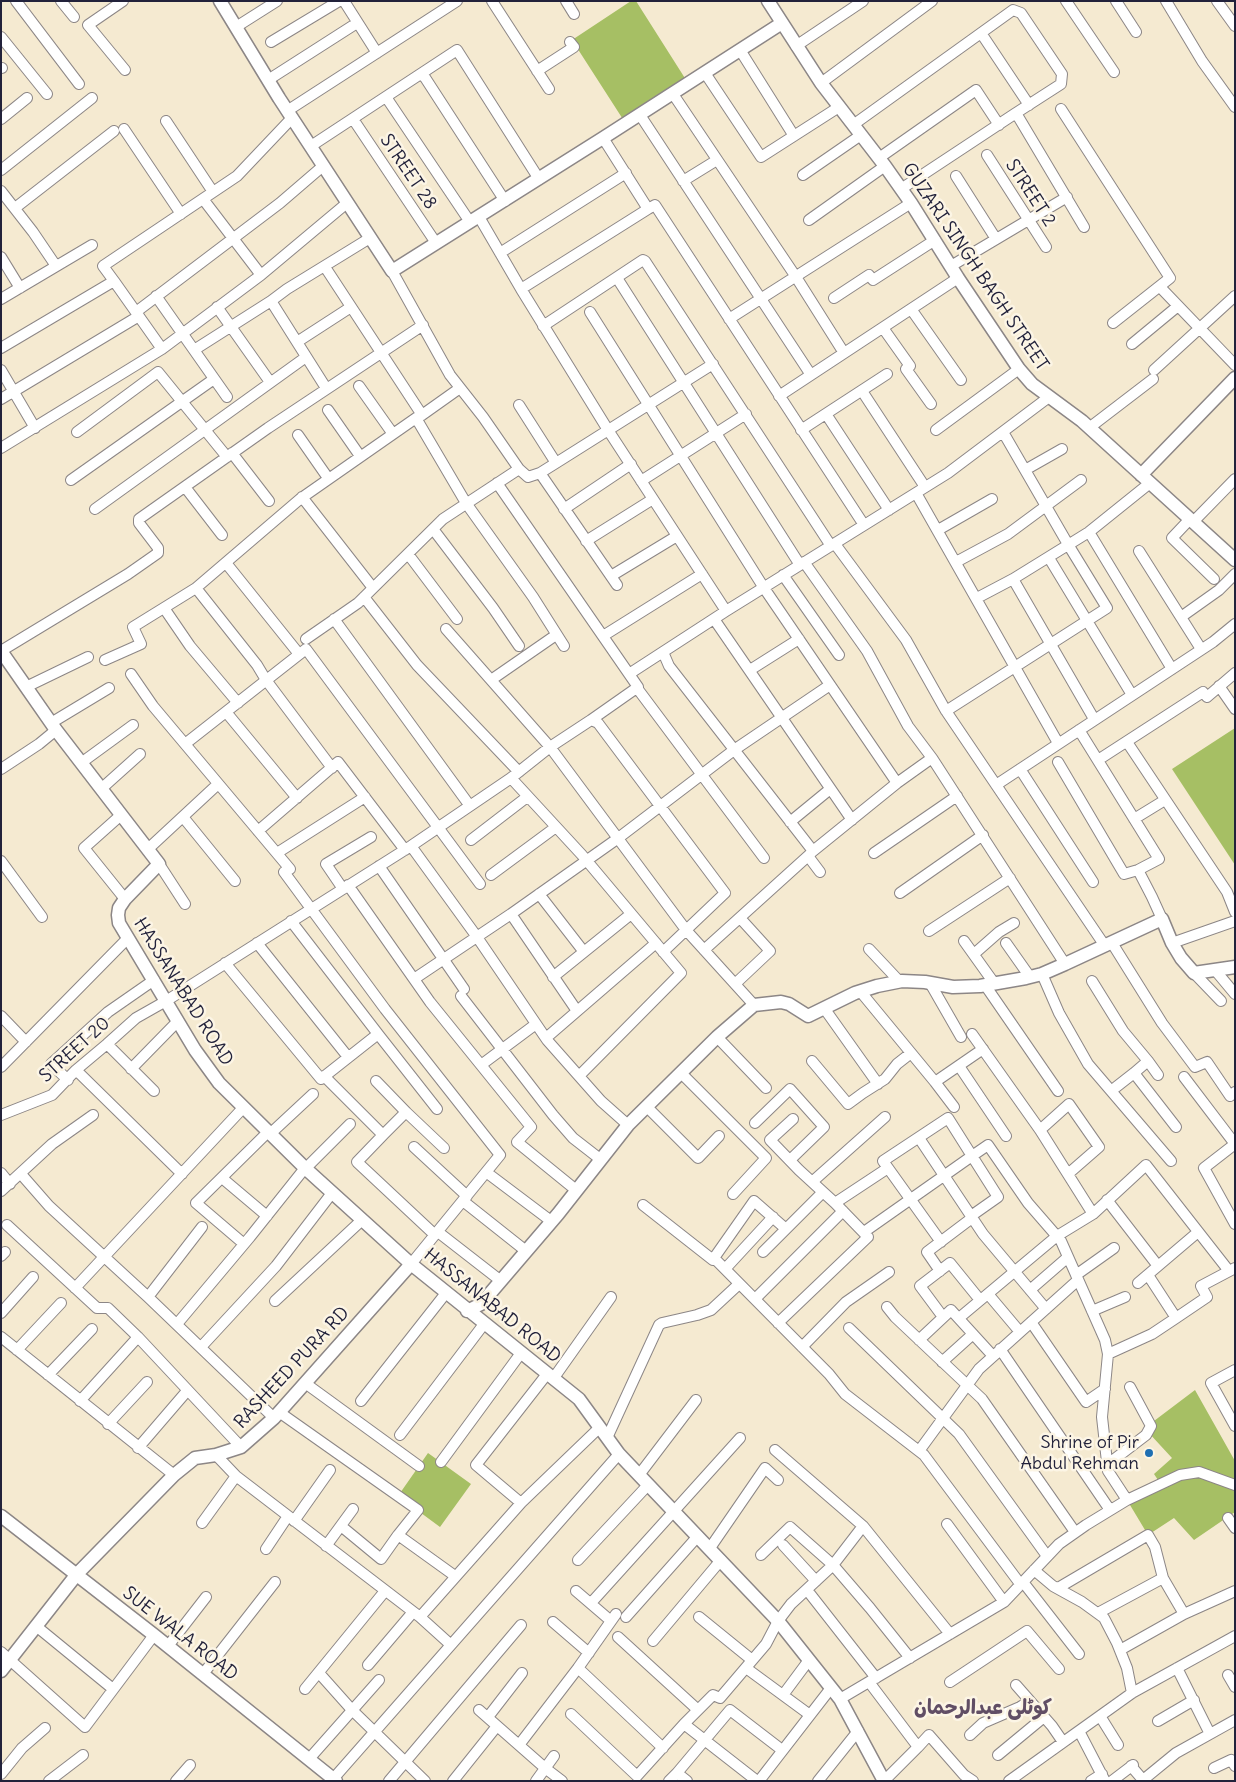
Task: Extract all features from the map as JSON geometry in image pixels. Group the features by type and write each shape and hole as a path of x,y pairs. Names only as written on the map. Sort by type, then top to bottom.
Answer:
{"street":[{"path":"16,1 79,84"},
{"path":"61,1 74,17"},
{"path":"123,1 88,25 125,70"},
{"path":"220,1 310,146 392,271 450,375 483,417 519,469 528,477 556,463 713,364"},
{"path":"236,27 277,1"},
{"path":"271,42 339,1"},
{"path":"344,1 377,54"},
{"path":"162,349 103,266 237,176 290,114 457,1"},
{"path":"492,1 549,89"},
{"path":"566,1 574,14"},
{"name":"GUZARI SINGH BAGH STREET","path":"768,1 821,83 911,203 1019,370 1032,384 1089,428 1235,560"},
{"path":"796,46 862,1"},
{"path":"821,83 932,1"},
{"path":"1066,1 1114,72"},
{"path":"1116,1 1136,32"},
{"path":"1166,1 1202,61 1235,107"},
{"path":"1217,1 1235,26"},
{"path":"803,176 857,130 980,33 1013,10 1021,12 1062,74 1061,84 901,189"},
{"path":"392,271 476,222 505,201 782,23"},
{"path":"268,80 357,24"},
{"path":"980,33 1029,105"},
{"path":"1,37 47,94"},
{"path":"537,71 574,47 570,42"},
{"path":"310,146 457,50 539,179"},
{"path":"740,50 794,136"},
{"path":"705,73 761,157 839,107"},
{"path":"422,74 505,201"},
{"path":"810,220 976,90 998,125"},
{"path":"673,94 796,277 844,353"},
{"path":"386,97 500,253 608,430 726,611"},
{"path":"1,119 27,98"},
{"path":"1,170 92,98"},
{"path":"1061,109 1170,278 1113,323"},
{"path":"1016,113 1084,227"},
{"path":"640,115 811,375"},
{"name":"STREET 28","path":"353,118 436,244"},
{"path":"166,121 214,192"},
{"path":"15,208 119,130 180,214"},
{"path":"603,138 648,209"},
{"name":"STREET 2","path":"987,155 1046,247"},
{"path":"683,181 717,160"},
{"path":"1,399 137,314 156,296 280,203 323,166"},
{"path":"500,253 626,173"},
{"path":"956,176 996,239"},
{"path":"1,192 33,232 56,266"},
{"path":"951,266 1067,197"},
{"path":"203,199 262,275"},
{"path":"1,448 162,349 262,275 347,203"},
{"path":"729,319 911,203"},
{"path":"521,290 655,205 864,525"},
{"path":"194,350 271,302 287,289 370,238"},
{"path":"834,298 869,275 873,280 935,240"},
{"path":"1,299 92,245"},
{"path":"1,257 20,288"},
{"path":"544,326 643,260 646,261 832,545 906,640 946,711 1162,1022 1195,1067 1206,1062 1230,1096 1235,1092"},
{"path":"325,267 419,416 466,503 564,646"},
{"path":"616,278 802,564 867,651 908,726 932,758 983,835 1065,964"},
{"path":"779,396 958,278"},
{"path":"1,348 114,281"},
{"path":"1160,287 1235,365"},
{"path":"156,296 227,397"},
{"path":"1089,428 1153,375 1235,296"},
{"path":"271,302 326,388"},
{"path":"1132,344 1178,306"},
{"path":"218,307 270,382"},
{"path":"297,342 351,307"},
{"path":"911,310 961,380"},
{"path":"590,312 764,588 898,783"},
{"path":"185,904 159,864 53,726 1,651 128,574 158,553 158,548 140,524 139,519 326,388 423,325"},
{"path":"883,328 910,366 906,369 931,404"},
{"path":"95,509 306,357"},
{"path":"1,370 35,428"},
{"path":"936,430 1019,370"},
{"path":"77,432 158,372 204,429 230,455 269,501"},
{"path":"801,430 887,374"},
{"path":"977,598 1069,546 1089,532 1146,479 1235,378"},
{"path":"72,480 214,379"},
{"path":"359,386 392,434"},
{"path":"105,660 141,644 133,627 196,588 302,497 460,388"},
{"path":"862,391 921,490 938,530 1058,743"},
{"path":"629,674 783,575 948,473 1049,397"},
{"path":"519,405 556,463"},
{"path":"328,410 360,456"},
{"path":"641,481 746,414"},
{"path":"826,414 889,510"},
{"path":"946,711 1107,608 1003,432"},
{"path":"298,435 328,478"},
{"path":"1025,470 1062,450"},
{"path":"564,508 631,464"},
{"path":"306,639 364,597 443,519 519,469"},
{"path":"540,472 614,581 677,536"},
{"path":"956,562 1008,534 1081,480"},
{"path":"497,483 637,688 764,858"},
{"path":"1214,578 1172,538 1233,486"},
{"path":"184,487 222,535"},
{"path":"302,497 373,588"},
{"path":"586,541 653,499"},
{"path":"938,530 992,499"},
{"path":"433,528 519,646"},
{"path":"1089,532 1172,670"},
{"path":"1139,551 1202,649"},
{"path":"408,554 457,619"},
{"path":"1048,558 1132,695"},
{"path":"226,562 299,654"},
{"path":"603,636 702,574"},
{"path":"1181,618 1219,590 1235,574"},
{"path":"783,575 839,655"},
{"path":"1013,579 1094,719"},
{"path":"196,588 257,665 266,680 332,768"},
{"path":"364,597 418,665 515,775 528,797 585,860 681,973 579,1076"},
{"path":"164,608 190,646 238,702"},
{"path":"714,619 852,820"},
{"path":"334,620 470,806"},
{"path":"996,784 1172,670 1235,624"},
{"path":"446,629 550,748 686,930 754,1005"},
{"path":"491,680 556,634"},
{"path":"750,670 799,639"},
{"path":"185,744 306,649 480,884"},
{"path":"663,652 669,666 790,822 820,872"},
{"path":"26,687 88,658"},
{"path":"1098,760 1203,692 1207,697 1235,673"},
{"path":"132,674 154,706 290,869 284,872 385,1009 500,1155 411,1264"},
{"path":"414,979 511,914 617,838 734,750 830,684"},
{"path":"1220,686 1235,708"},
{"path":"1,769 39,744 53,726 109,688"},
{"name":"STREET 20","path":"1,1115 52,1095 76,1070 136,1018 408,848 637,688"},
{"path":"226,712 297,798"},
{"path":"546,1038 577,1011 659,948 686,930 725,893 598,723 591,720"},
{"path":"82,763 132,725"},
{"path":"1058,762 1124,874 1138,870 1159,859 1079,730"},
{"path":"1126,742 1227,892 1235,912"},
{"path":"101,789 140,754"},
{"path":"704,950 810,854 932,758"},
{"path":"258,831 338,762 477,937 546,1038 601,1101 628,1125"},
{"path":"1020,769 1093,882"},
{"path":"148,850 218,784"},
{"path":"790,822 828,790"},
{"path":"874,853 957,796"},
{"path":"277,853 365,797"},
{"path":"471,840 528,797"},
{"path":"1134,819 1165,800"},
{"path":"121,815 84,848 124,899"},
{"path":"183,817 235,881"},
{"path":"491,875 556,827"},
{"path":"900,893 983,835"},
{"path":"371,837 326,864 346,887 430,1002 531,1127 517,1142 576,1190"},
{"path":"1,861 42,917"},
{"name":"HASSANABAD ROAD","path":"159,864 124,899 119,908 119,924 195,1050 219,1083 305,1168 411,1264 578,1399 619,1454 778,1621 840,1699 884,1781"},
{"path":"379,866 444,959 462,993 502,1050 552,1115 573,1138 600,1159"},
{"path":"1138,870 1181,958 1221,1001"},
{"path":"929,931 1010,878"},
{"path":"539,894 584,952"},
{"path":"511,914 577,1011"},
{"path":"553,977 631,914"},
{"path":"735,984 770,951 740,918"},
{"path":"467,1311 481,1304 501,1281 552,1221 628,1125 717,1037 754,1005 781,1002 789,1004 808,1016 860,991 877,986 900,982 953,986 990,984 1036,975 1065,964 1162,919"},
{"path":"1172,942 1235,921"},
{"path":"291,922 437,1109"},
{"path":"974,954 999,932 1014,923"},
{"path":"1,1067 128,938"},
{"path":"964,941 974,954 990,984 1058,1091"},
{"path":"257,943 348,1057"},
{"path":"1006,943 1036,975 1083,1056 1171,1161"},
{"path":"869,949 900,982"},
{"path":"225,963 321,1079 378,1034"},
{"path":"1194,973 1235,967"},
{"path":"1215,970 1235,994"},
{"path":"68,1080 51,1064 108,1012 154,980"},
{"path":"1092,981 1122,1031 1158,1075"},
{"path":"930,983 961,1037"},
{"path":"860,991 954,1106"},
{"path":"824,1008 878,1084"},
{"path":"1,1016 26,1042"},
{"path":"131,1068 178,1021"},
{"path":"481,1066 536,1024"},
{"path":"972,1034 1040,1130 1093,1214"},
{"path":"717,1037 766,1088"},
{"path":"107,1044 154,1091"},
{"path":"935,1082 983,1049"},
{"path":"812,1060 848,1104 885,1079 897,1064 911,1053"},
{"path":"1111,1091 1148,1061"},
{"path":"959,1066 1006,1136"},
{"path":"76,1070 182,1174"},
{"path":"681,1073 766,1158 733,1194"},
{"path":"1134,1073 1176,1127"},
{"path":"324,1076 383,1135"},
{"path":"1184,1077 1234,1148 1204,1168 1235,1224"},
{"path":"376,1081 444,1148"},
{"path":"755,1123 790,1089 824,1127 790,1160"},
{"path":"244,1244 196,1203 313,1094"},
{"path":"1040,1130 1069,1104 1099,1146 1068,1174"},
{"path":"647,1106 698,1158 719,1136"},
{"path":"75,1288 244,1108"},
{"path":"406,1112 357,1162 436,1233 501,1281"},
{"path":"1,1191 52,1144 93,1115"},
{"path":"812,1182 885,1117"},
{"path":"940,1242 883,1161 948,1118 998,1197 971,1217 940,1242 927,1252 940,1271"},
{"path":"778,1323 868,1237 836,1203 770,1140 793,1119"},
{"path":"177,1324 305,1168 350,1124"},
{"path":"919,1138 983,1234 1046,1309"},
{"path":"864,1232 988,1145 1028,1203 1061,1241 1105,1340 1108,1354 1102,1417 1108,1471 1127,1500"},
{"path":"414,1147 465,1198 526,1252"},
{"path":"959,1318 1056,1236 1093,1214 1146,1165 1198,1232 1232,1270 1201,1286 1207,1297 1176,1318 1152,1334 1108,1354"},
{"path":"836,1203 888,1168"},
{"path":"486,1172 552,1221"},
{"path":"1,1173 10,1184"},
{"path":"21,1174 49,1206 201,1348 276,1415 418,1510 381,1558 340,1526"},
{"path":"222,1178 267,1216"},
{"path":"201,1348 276,1266 332,1192"},
{"path":"763,1252 823,1192"},
{"path":"1108,1200 1158,1266"},
{"path":"714,1258 754,1201 786,1229"},
{"path":"644,1205 726,1269 829,1374 845,1394 924,1455 1079,1654"},
{"path":"754,1299 843,1211"},
{"path":"726,1269 772,1217"},
{"path":"275,1301 362,1220"},
{"path":"7,1226 97,1308 108,1308 138,1337 241,1447"},
{"path":"148,1297 202,1227"},
{"path":"1138,1283 1198,1232"},
{"path":"919,1451 979,1369 1046,1309 1077,1278 1114,1248"},
{"path":"1030,1290 1068,1257"},
{"path":"943,1317 920,1286 950,1263 1020,1332"},
{"name":"RASHEED PURA RD","path":"1,1671 5,1656 36,1626 77,1574 174,1475 195,1458 216,1455 241,1447 276,1415 411,1264"},
{"path":"802,1347 846,1302 888,1272"},
{"path":"1148,1275 1176,1318"},
{"path":"1,1313 33,1277"},
{"path":"607,1438 659,1325 711,1310 740,1284"},
{"path":"361,1401 446,1293"},
{"path":"1092,1311 1125,1296"},
{"path":"521,1503 476,1465 550,1376 612,1297"},
{"path":"17,1350 61,1303"},
{"path":"886,1307 982,1399 1075,1532"},
{"path":"919,1340 951,1310 973,1334 997,1352 1110,1510"},
{"path":"1031,1322 1086,1402 1105,1388"},
{"path":"400,1435 484,1324"},
{"path":"48,1375 92,1328"},
{"path":"849,1328 960,1434 1047,1556"},
{"path":"942,1362 973,1334"},
{"path":"1,1337 174,1475"},
{"path":"80,1401 138,1337"},
{"path":"441,1462 521,1353"},
{"path":"1235,1370 1211,1383 1235,1426"},
{"path":"108,1424 147,1382"},
{"path":"305,1383 419,1466"},
{"path":"1108,1464 1146,1435 1152,1426 1130,1387"},
{"path":"138,1448 188,1391"},
{"path":"639,1475 696,1400"},
{"path":"368,1665 455,1576 521,1503 599,1428"},
{"path":"591,1603 740,1438"},
{"path":"776,1450 863,1526 950,1634"},
{"path":"335,1780 619,1454"},
{"path":"216,1455 236,1476 416,1614 451,1645"},
{"path":"710,1548 765,1468 778,1480"},
{"path":"266,1548 330,1470"},
{"path":"840,1699 1004,1602 1059,1544 1127,1500 1180,1475 1189,1473 1199,1472 1235,1485"},
{"path":"202,1523 236,1476"},
{"path":"578,1560 648,1485"},
{"path":"326,1546 353,1509"},
{"name":"SUE WALA ROAD","path":"1,1516 77,1574 335,1780"},
{"path":"1228,1518 1235,1528"},
{"path":"947,1524 1004,1602"},
{"path":"761,1555 790,1526 833,1566 910,1658"},
{"path":"572,1714 637,1776 713,1695 720,1698 766,1644 778,1621 791,1604 833,1566 863,1526"},
{"path":"398,1535 455,1576"},
{"path":"1058,1588 1148,1535 1155,1547 1163,1578 1184,1614"},
{"path":"519,1745 618,1617 698,1536"},
{"path":"783,1545 816,1582"},
{"path":"653,1641 721,1560"},
{"path":"1034,1570 1104,1618 1127,1668 1132,1693"},
{"path":"1098,1613 1163,1578"},
{"path":"202,1674 275,1582"},
{"path":"807,1590 918,1747"},
{"path":"305,1688 385,1591"},
{"path":"576,1591 591,1603 618,1617"},
{"path":"1120,1650 1184,1614 1235,1591"},
{"path":"168,1646 206,1597"},
{"path":"699,1617 783,1695 810,1715"},
{"path":"553,1622 589,1653"},
{"path":"389,1781 522,1625"},
{"path":"36,1626 113,1689"},
{"path":"950,1682 1027,1631 1059,1669"},
{"path":"5,1656 85,1728 154,1635"},
{"path":"1010,1781 1132,1693 1235,1636"},
{"path":"618,1637 698,1710"},
{"path":"783,1695 809,1660"},
{"path":"578,1668 663,1748"},
{"path":"1178,1668 1210,1734"},
{"path":"488,1717 522,1672"},
{"path":"319,1673 352,1710 425,1781"},
{"path":"1228,1675 1235,1687"},
{"path":"309,1759 379,1680"},
{"path":"1016,1685 1063,1742"},
{"path":"684,1724 758,1781 831,1688"},
{"path":"1158,1721 1194,1700"},
{"path":"970,1735 983,1722 1030,1701"},
{"path":"479,1710 562,1781"},
{"path":"669,1781 730,1710 782,1750"},
{"path":"1100,1716 1118,1745"},
{"path":"998,1755 1044,1717"},
{"path":"1112,1781 1132,1766 1143,1780 1176,1752 1235,1720"},
{"path":"453,1781 497,1726"},
{"path":"1,1774 22,1748 44,1728"},
{"path":"818,1781 858,1731"},
{"path":"1079,1731 1104,1777 1091,1781"},
{"path":"884,1781 929,1735 964,1774 973,1781"},
{"path":"50,1781 83,1755"},
{"path":"536,1781 554,1756"},
{"path":"1214,1768 1231,1760 1235,1766"},
{"path":"176,1781 190,1765"},
{"path":"677,1772 687,1781"}],"green space":[{"path":"631,1 636,1 688,83 626,124 572,40"},
{"path":"1235,728 1235,865 1172,769"},
{"path":"1195,1390 1235,1461 1235,1512 1194,1540 1174,1518 1148,1535 1127,1500 1160,1483 1154,1474 1172,1458 1148,1432 1150,1424"},
{"path":"428,1453 471,1484 440,1527 398,1496"}],"place":[{"name":"Shrine of Pir Abdul Rehman","path":"1149,1453"}],"district":[{"name":"کوٹلی عبدالرحمان","path":"983,1708"}]}
